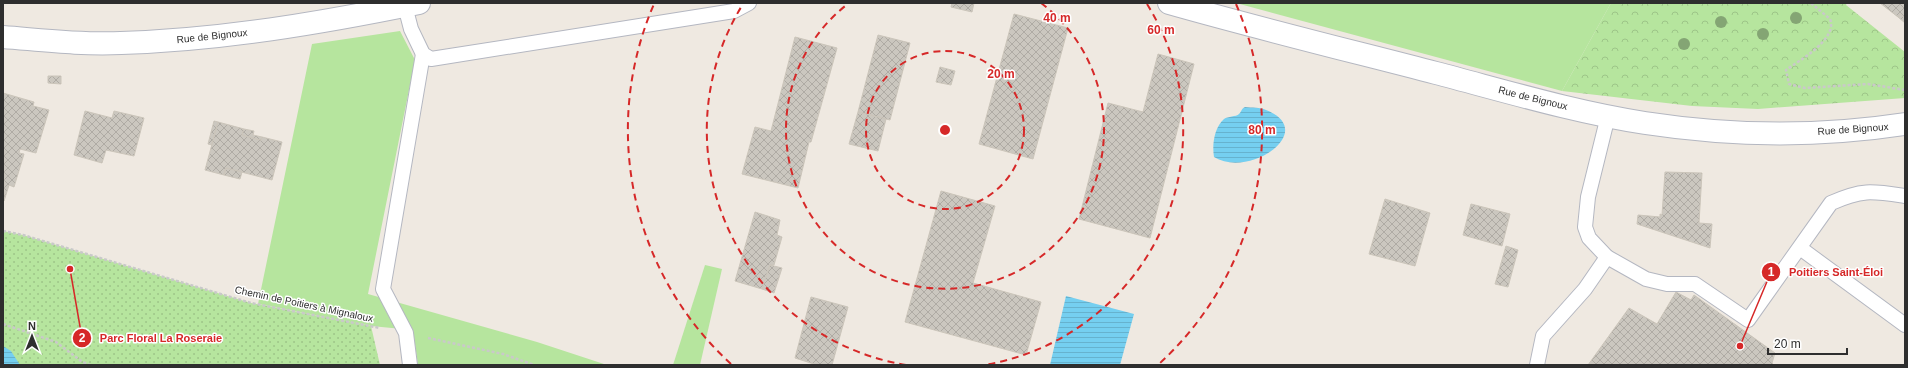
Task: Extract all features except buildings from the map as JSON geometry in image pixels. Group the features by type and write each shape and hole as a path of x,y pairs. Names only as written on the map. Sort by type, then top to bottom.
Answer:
{"street":[{"name":"Rue de Bignoux","path":"1169,3 1394,63 1608,116 1682,128 1756,132 1836,131 1905,124"},
{"name":"Rue de Bignoux","path":"3,37 66,42 120,43 176,40 280,28 412,4"}],"lane":[{"path":"412,4 411,29 423,54 431,59 734,11 749,3"},
{"path":"410,365 406,333 383,289 423,54"},
{"path":"1608,116 1588,197 1585,227 1589,238 1607,257 1646,279 1667,284 1695,284 1748,320 1831,203 1849,195 1870,191 1905,196"},
{"path":"1800,248 1905,325"},
{"path":"1537,365 1543,336 1586,289 1607,257"}],"path":[{"path":"1811,3 1830,19 1832,26 1820,46 1786,70 1788,84 1805,88 1868,84 1905,90"},
{"name":"Chemin de Poitiers à Mignaloux","path":"3,231 23,235 251,303 406,333 502,354 534,365"},
{"path":"3,324 56,342 81,361 90,365"}],"green space":[{"path":"1236,3 1611,3 1562,91"},
{"path":"1611,3 1847,3 1846,5 1905,52 1905,98 1758,109 1692,106 1562,91"},
{"path":"400,31 415,60 368,294 537,342 607,365 418,365 413,330 371,326 258,304 312,44"},
{"path":"3,231 23,235 251,303 371,326 380,365 3,365"},
{"path":"705,265 722,269 700,365 673,365"}],"water":[{"path":"1245,107 1264,109 1280,119 1285,129 1282,140 1273,150 1260,157 1244,162 1228,162 1214,157 1214,137 1218,127 1224,119 1238,115"},
{"path":"1066,296 1134,314 1120,365 1050,365"},
{"path":"3,346 11,351 20,365 3,365"}],"place":[{"name":"Parc Floral La Roseraie","path":"70,269"},
{"name":"Poitiers Saint-Éloi","path":"1740,346"}]}
